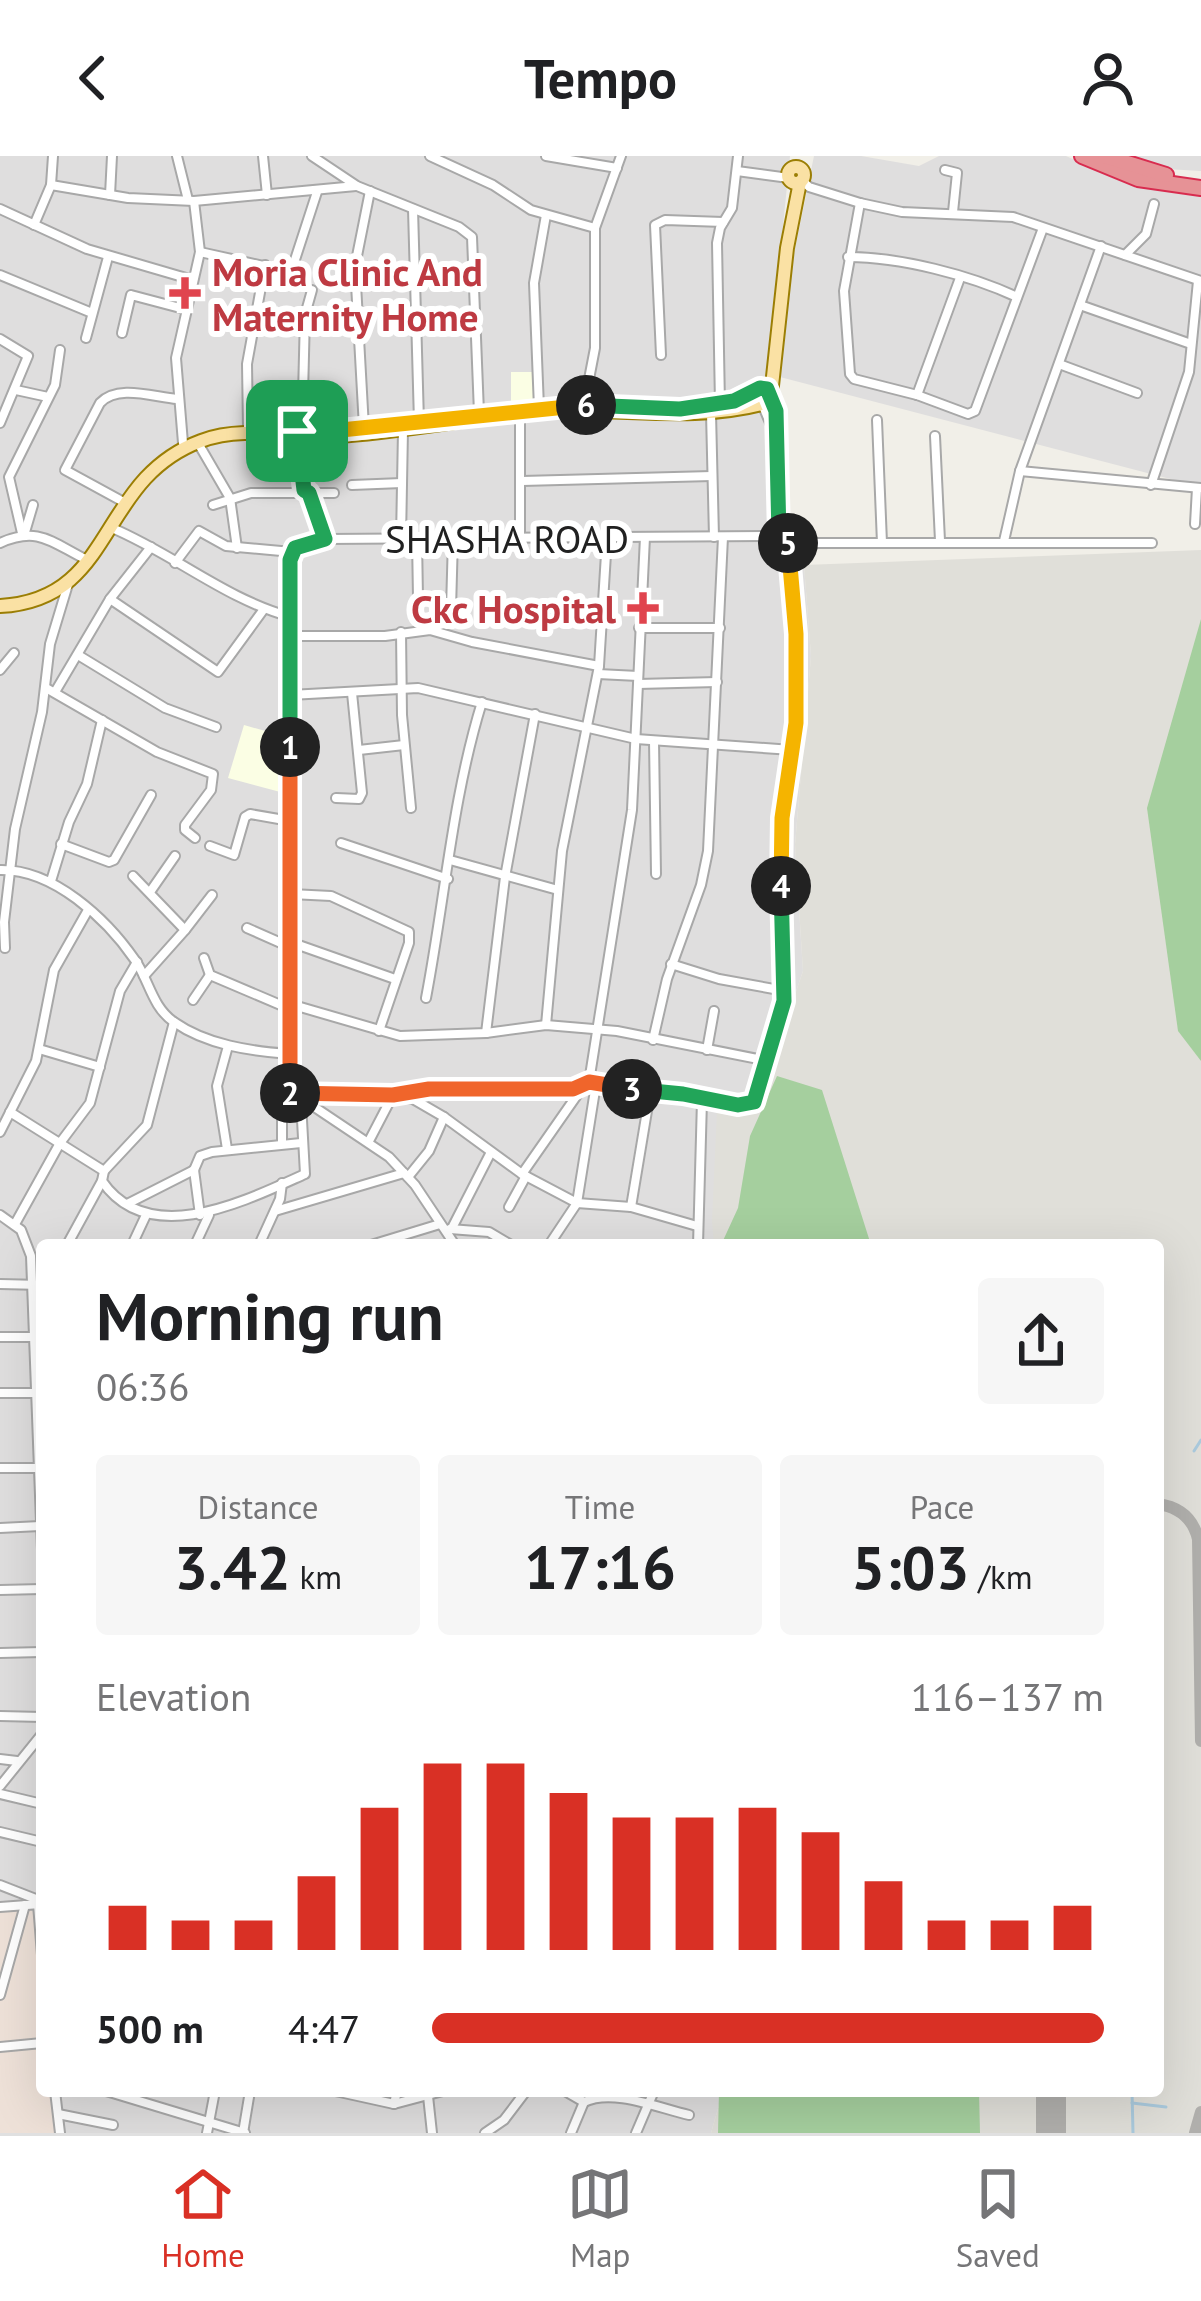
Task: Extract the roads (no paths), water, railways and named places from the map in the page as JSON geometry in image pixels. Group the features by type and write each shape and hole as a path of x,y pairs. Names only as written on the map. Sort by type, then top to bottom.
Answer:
{"highway":[{"path":"1082,156 1138,179 1201,184"},
{"path":"1106,156 1201,184"}],"main road":[{"path":"70,581 146,475 190,442 249,433 403,430 479,413 539,408 715,408 764,397 797,171"},
{"path":"0,604 30,599 70,581 89,562 120,500 147,468 216,432 248,428 299,434 588,407"}],"street":[{"path":"34,225 51,185 53,156"},
{"path":"110,195 112,156"},
{"path":"177,156 200,252 176,358 177,399 190,442 230,498 237,548"},
{"path":"262,156 266,195"},
{"path":"312,156 357,186 459,227 472,237 479,413"},
{"path":"331,169 340,156"},
{"path":"430,156 494,185 525,207 595,228"},
{"path":"546,156 616,168"},
{"path":"588,407 595,359 595,228 621,156"},
{"path":"653,1040 671,964 691,918 709,851 720,628 712,476 717,243 732,208 738,156"},
{"path":"945,170 957,173 953,212"},
{"path":"737,171 797,171 809,187 902,212 1013,218 1200,281 1186,385 1151,484"},
{"path":"51,185 191,201 357,186"},
{"path":"200,252 291,272 317,191"},
{"path":"364,428 356,266 370,191"},
{"path":"860,203 844,291 850,374 859,381 917,394 972,414 1043,227"},
{"path":"1125,256 1146,234 1154,204"},
{"path":"0,209 108,256 193,280"},
{"path":"413,209 424,423"},
{"path":"539,408 534,283 546,215"},
{"path":"661,355 655,225 665,220 723,222"},
{"path":"852,242 874,257"},
{"path":"1004,541 1020,471 1102,246"},
{"path":"86,338 108,256"},
{"path":"848,257 874,257 988,283 1017,296"},
{"path":"248,428 245,386 265,265"},
{"path":"0,275 92,314"},
{"path":"917,394 960,278"},
{"path":"312,290 305,315 299,434 306,492 325,539"},
{"path":"122,333 131,295 184,309"},
{"path":"1080,305 1191,344"},
{"path":"0,339 28,356 0,423"},
{"path":"23,532 8,477 55,385 60,350"},
{"path":"1059,364 1137,393"},
{"path":"16,390 48,397"},
{"path":"120,500 65,470 100,403 107,395 120,392 177,399"},
{"path":"764,397 771,425 779,535 790,543 1152,543"},
{"path":"520,415 520,539"},
{"path":"877,420 882,543"},
{"path":"401,539 403,430"},
{"path":"935,436 940,541"},
{"path":"1020,471 1199,488 1195,524"},
{"path":"522,481 712,476"},
{"path":"352,485 402,483"},
{"path":"213,506 230,498 334,493"},
{"path":"0,543 23,532 33,505"},
{"path":"107,526 264,609 291,617"},
{"path":"175,563 199,531 237,548 292,552 290,1083 282,1100 282,1143"},
{"path":"23,532 85,559"},
{"name":"SHASHA ROAD","path":"292,552 304,543 325,539 779,535"},
{"path":"553,1239 577,1203 596,1031 624,866 636,739 645,537"},
{"path":"418,538 418,598"},
{"path":"451,609 453,538"},
{"path":"546,1025 558,890 599,670 607,538"},
{"path":"298,1097 312,1091 397,1093 589,1085 752,1105 785,991 781,845 797,674 790,543"},
{"path":"50,690 78,655 110,598 151,547"},
{"path":"5,948 15,829 50,690 50,644 70,581"},
{"path":"110,598 218,672 264,609"},
{"path":"639,628 720,628"},
{"path":"291,636 430,630 638,680 717,682"},
{"path":"401,632 411,808"},
{"path":"0,670 14,653"},
{"path":"78,655 165,708 216,727"},
{"path":"290,695 424,689 636,739 792,751"},
{"path":"50,690 158,752 213,774 211,790 185,825 195,838"},
{"path":"336,798 361,797 352,693"},
{"path":"426,998 448,880 457,796 482,702"},
{"path":"486,1033 505,877 535,713"},
{"path":"51,881 87,784 102,720"},
{"path":"654,741 656,874"},
{"path":"359,750 404,745"},
{"path":"62,844 114,860 151,795"},
{"path":"210,846 235,855 245,817 250,814 290,820"},
{"path":"341,843 448,880"},
{"path":"150,892 175,856"},
{"path":"450,860 558,890"},
{"path":"0,870 51,881 88,910 136,962 160,1009 174,1022 228,1046 289,1054"},
{"path":"134,876 185,930"},
{"path":"291,894 331,896 407,929 410,943 379,1031"},
{"path":"143,977 212,896"},
{"path":"0,1132 30,1079 53,970 88,910"},
{"path":"247,928 395,979"},
{"path":"204,958 210,975 290,1006 400,1036 546,1025 617,1031 768,1061"},
{"path":"15,1224 60,1143 90,1102 120,992 136,962"},
{"path":"671,964 785,991"},
{"path":"194,1000 210,975"},
{"path":"706,1050 714,1011"},
{"path":"70,1239 103,1176 147,1125 174,1022"},
{"path":"227,1149 217,1086 228,1046"},
{"path":"39,1049 100,1067"},
{"path":"10,1112 103,1176 111,1195 146,1214 205,1214 305,1174 298,1097 290,1083"},
{"path":"508,1208 524,1175 589,1085"},
{"path":"298,1097 340,1093"},
{"path":"397,1093 444,1117 524,1175 577,1203 632,1207 697,1226"},
{"path":"369,1141 397,1093"},
{"path":"632,1207 650,1093"},
{"path":"298,1097 369,1141 406,1175 448,1235"},
{"path":"698,1239 702,1100"},
{"path":"275,1211 406,1175 429,1151 444,1117"},
{"path":"197,1239 205,1214 194,1170 200,1156 301,1143"},
{"path":"448,1235 491,1152"},
{"path":"127,1204 194,1170"},
{"path":"262,1239 282,1183"},
{"path":"135,1239 146,1214"},
{"path":"0,1215 15,1224 36,1277"},
{"path":"417,1239 489,1232 501,1239"},
{"path":"0,1284 36,1285"},
{"path":"36,1311 36,1402"},
{"path":"0,1336 34,1337"},
{"path":"0,1393 34,1393"},
{"path":"0,1468 36,1468"},
{"path":"0,1528 36,1526"},
{"path":"0,1591 36,1589"},
{"path":"0,1653 36,1652"},
{"path":"0,1716 36,1717"},
{"path":"36,1740 0,1790 36,1801"},
{"path":"0,1759 17,1761"},
{"path":"0,1832 36,1840"},
{"path":"0,1885 36,1901"},
{"path":"0,1906 36,1904"},
{"path":"0,1995 25,1905"},
{"path":"0,2048 36,2044"},
{"path":"56,2097 60,2133"},
{"path":"127,2097 242,2133 249,2097"},
{"path":"207,2133 214,2097"},
{"path":"362,2097 394,2104 424,2097"},
{"path":"394,2104 396,2097"},
{"path":"428,2097 432,2133"},
{"path":"488,2132 505,2120 522,2097"},
{"path":"571,2133 589,2097 620,2098 688,2116"},
{"path":"636,2133 652,2097"},
{"path":"58,2114 112,2125"}],"waterway":[{"path":"1194,1451 1201,1440"},
{"path":"1132,2097 1133,2133"},
{"path":"1132,2103 1166,2107"}],"place":[{"name":"Moria Clinic And Maternity Home","path":"185,293"},
{"name":"Ckc Hospital","path":"643,608"}]}
